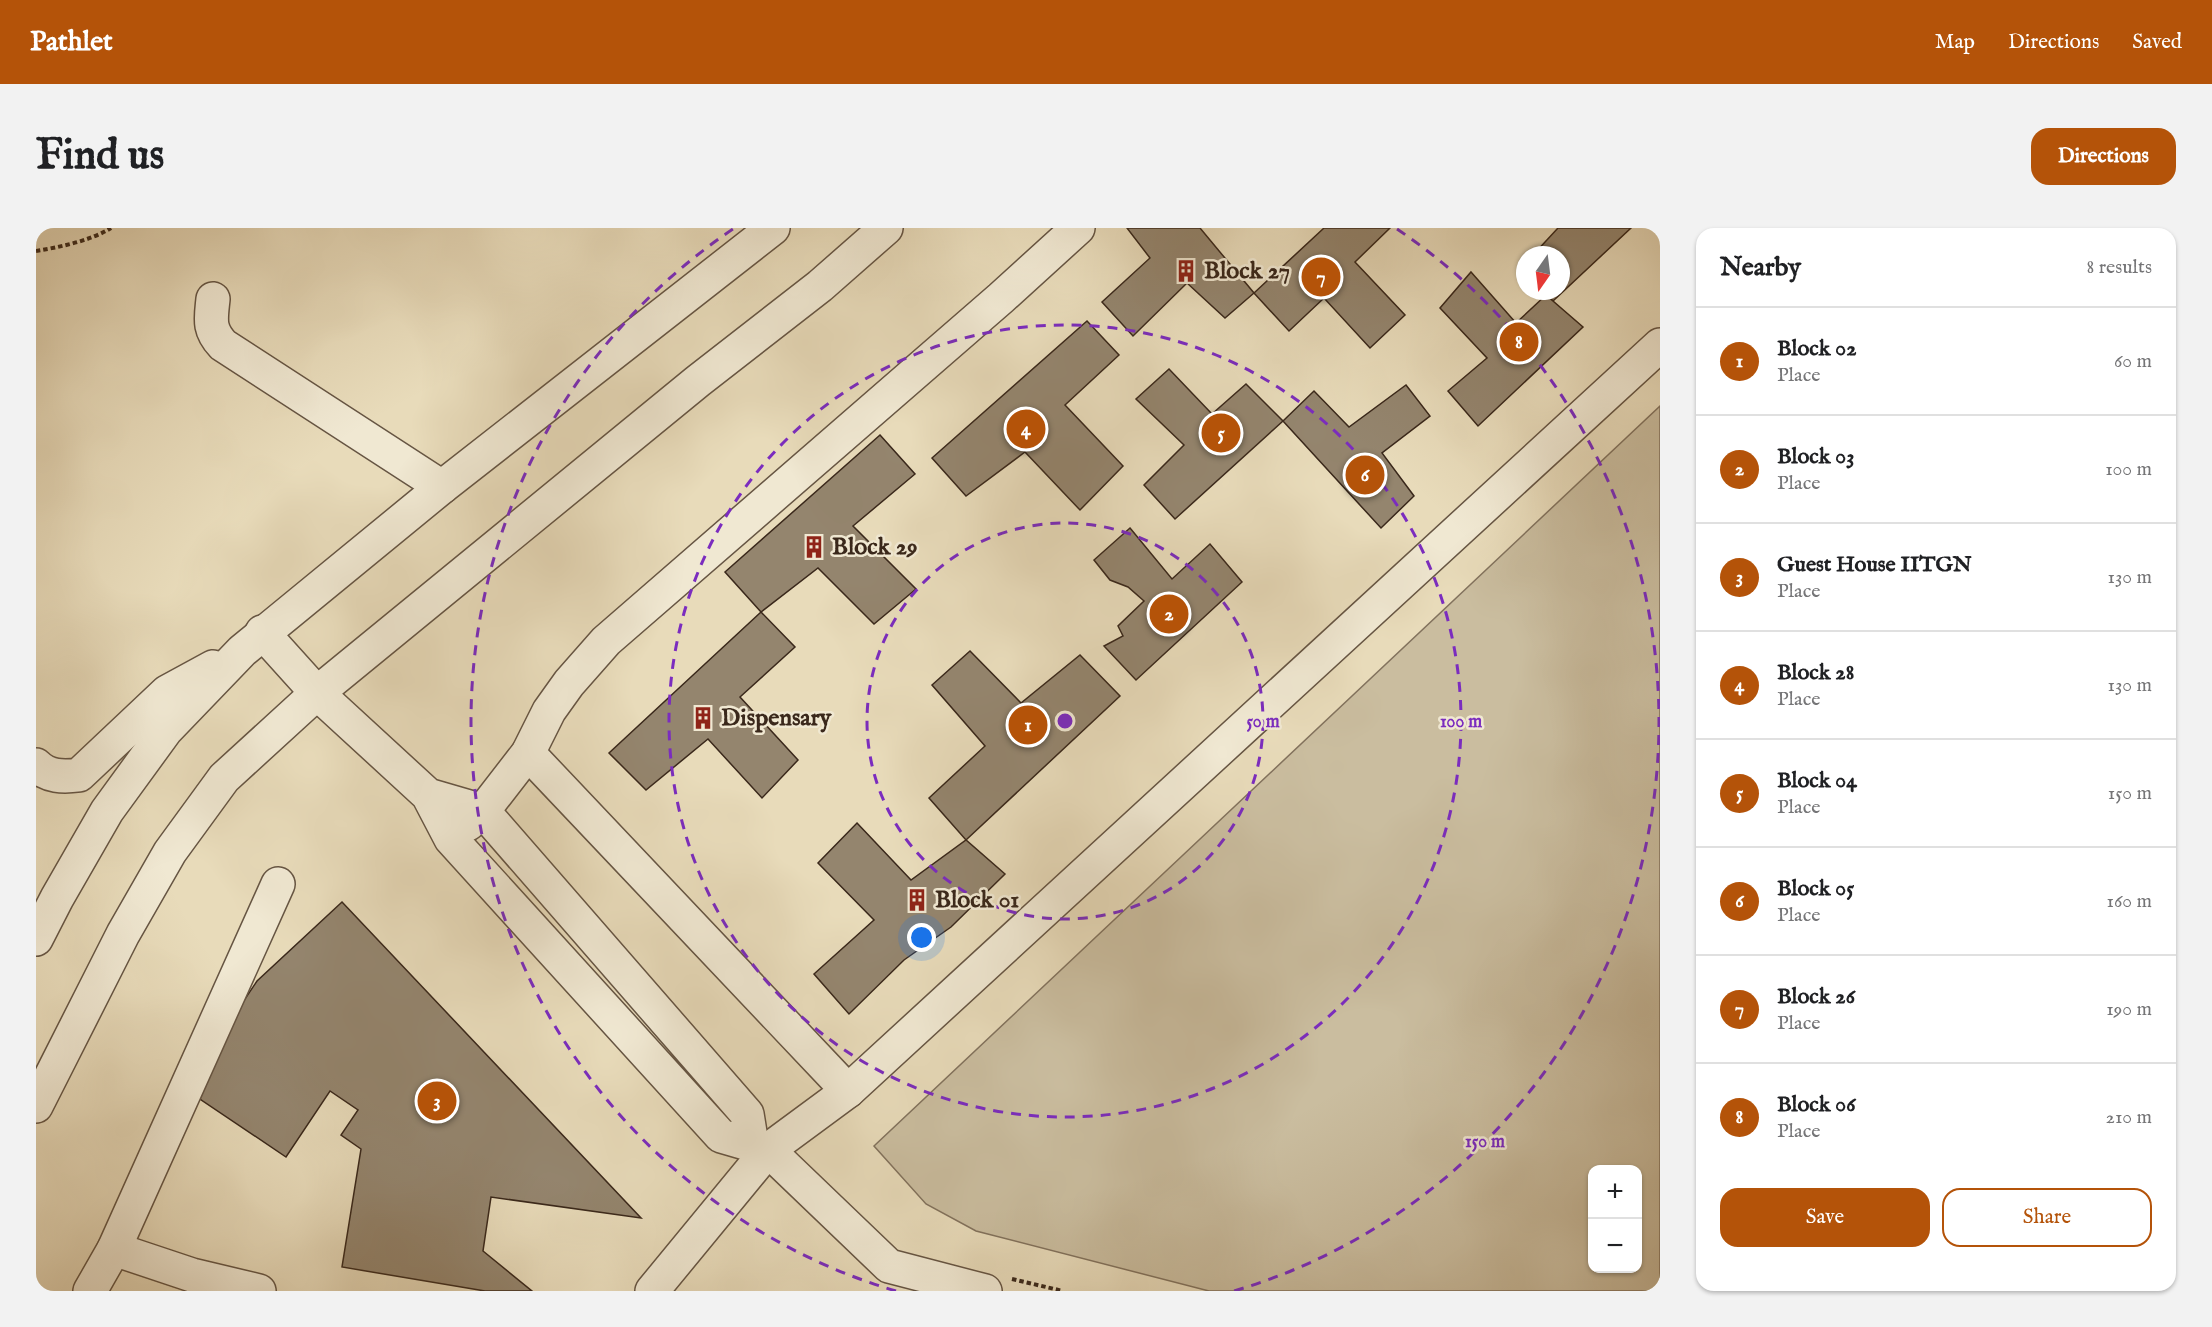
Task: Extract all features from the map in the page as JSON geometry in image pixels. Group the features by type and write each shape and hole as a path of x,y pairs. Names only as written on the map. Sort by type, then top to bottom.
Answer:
{"street":[{"path":"36,939 107,811 166,730 252,642 442,487 772,228"},
{"path":"36,1106 123,934 170,852 224,778 317,693 698,381 820,286 886,228"},
{"path":"451,839 483,811 528,753 549,711 569,683 606,641 1001,298 1078,228"},
{"path":"213,299 210,322 213,334 223,345 442,487"},
{"path":"652,1291 760,1147 848,1091 1660,345"},
{"path":"252,642 317,693 428,795 451,839 721,1136 760,1147"},
{"path":"36,765 43,772 63,777 79,775 167,692 252,642"},
{"path":"528,753 848,1091"},
{"path":"428,795 483,811 747,1114 760,1147 889,1266 996,1284"},
{"path":"90,1291 114,1249 278,884"},
{"path":"114,1249 192,1275 259,1291"}],"path":[{"path":"36,251 55,248 104,233 111,228"},
{"path":"996,1284 1063,1291"}],"shaded area":[{"path":"1660,406 1660,1291 1209,1291 976,1231 926,1204 874,1146"}],"building":[{"name":"Block 27","path":"1127,228 1200,228 1254,293 1225,318 1187,283 1133,336 1102,302 1150,258"},
{"path":"1324,228 1390,228 1355,262 1405,315 1370,348 1324,298 1289,331 1254,293"},
{"path":"1558,228 1631,228 1570,285 1570,246 1541,246"},
{"path":"1471,272 1516,323 1541,300 1552,300 1583,327 1478,426 1448,391 1487,358 1440,308"},
{"path":"1087,321 1119,355 1065,405 1123,466 1080,510 1025,452 966,496 932,458"},
{"path":"1169,369 1212,414 1246,384 1283,421 1175,519 1144,485 1184,445 1136,399"},
{"path":"1406,385 1430,416 1382,453 1414,496 1381,528 1283,421 1314,391 1349,427"},
{"name":"Block 29","path":"880,435 915,474 853,526 916,589 874,624 818,568 761,612 725,572"},
{"path":"1130,528 1172,579 1210,544 1242,582 1136,680 1104,646 1123,636 1118,626 1144,601 1128,587 1110,580 1094,560"},
{"name":"Dispensary","path":"761,612 795,647 740,697 798,760 762,798 708,739 646,790 609,753"},
{"path":"970,651 1021,703 1080,655 1120,696 966,840 929,798 985,746 932,685"},
{"name":"Block 01","path":"857,823 911,880 966,840 1005,874 951,927 904,960 849,1014 814,974 874,920 818,863"},
{"path":"342,902 641,1218 491,1197 483,1251 532,1291 485,1291 342,1267 361,1149 341,1135 358,1110 330,1091 286,1157 185,1089 257,981"}],"place":[{"name":"Block 27","path":"1186,271"},
{"name":"Block 26","path":"1321,277"},
{"name":"Block 06","path":"1519,342"},
{"name":"Block 28","path":"1026,429"},
{"name":"Block 04","path":"1221,433"},
{"name":"Block 05","path":"1365,475"},
{"name":"Block 29","path":"814,547"},
{"name":"Block 03","path":"1169,614"},
{"name":"Dispensary","path":"703,718"},
{"name":"Block 02","path":"1028,725"},
{"name":"Block 01","path":"917,900"},
{"name":"Guest House IITGN","path":"437,1101"}]}
